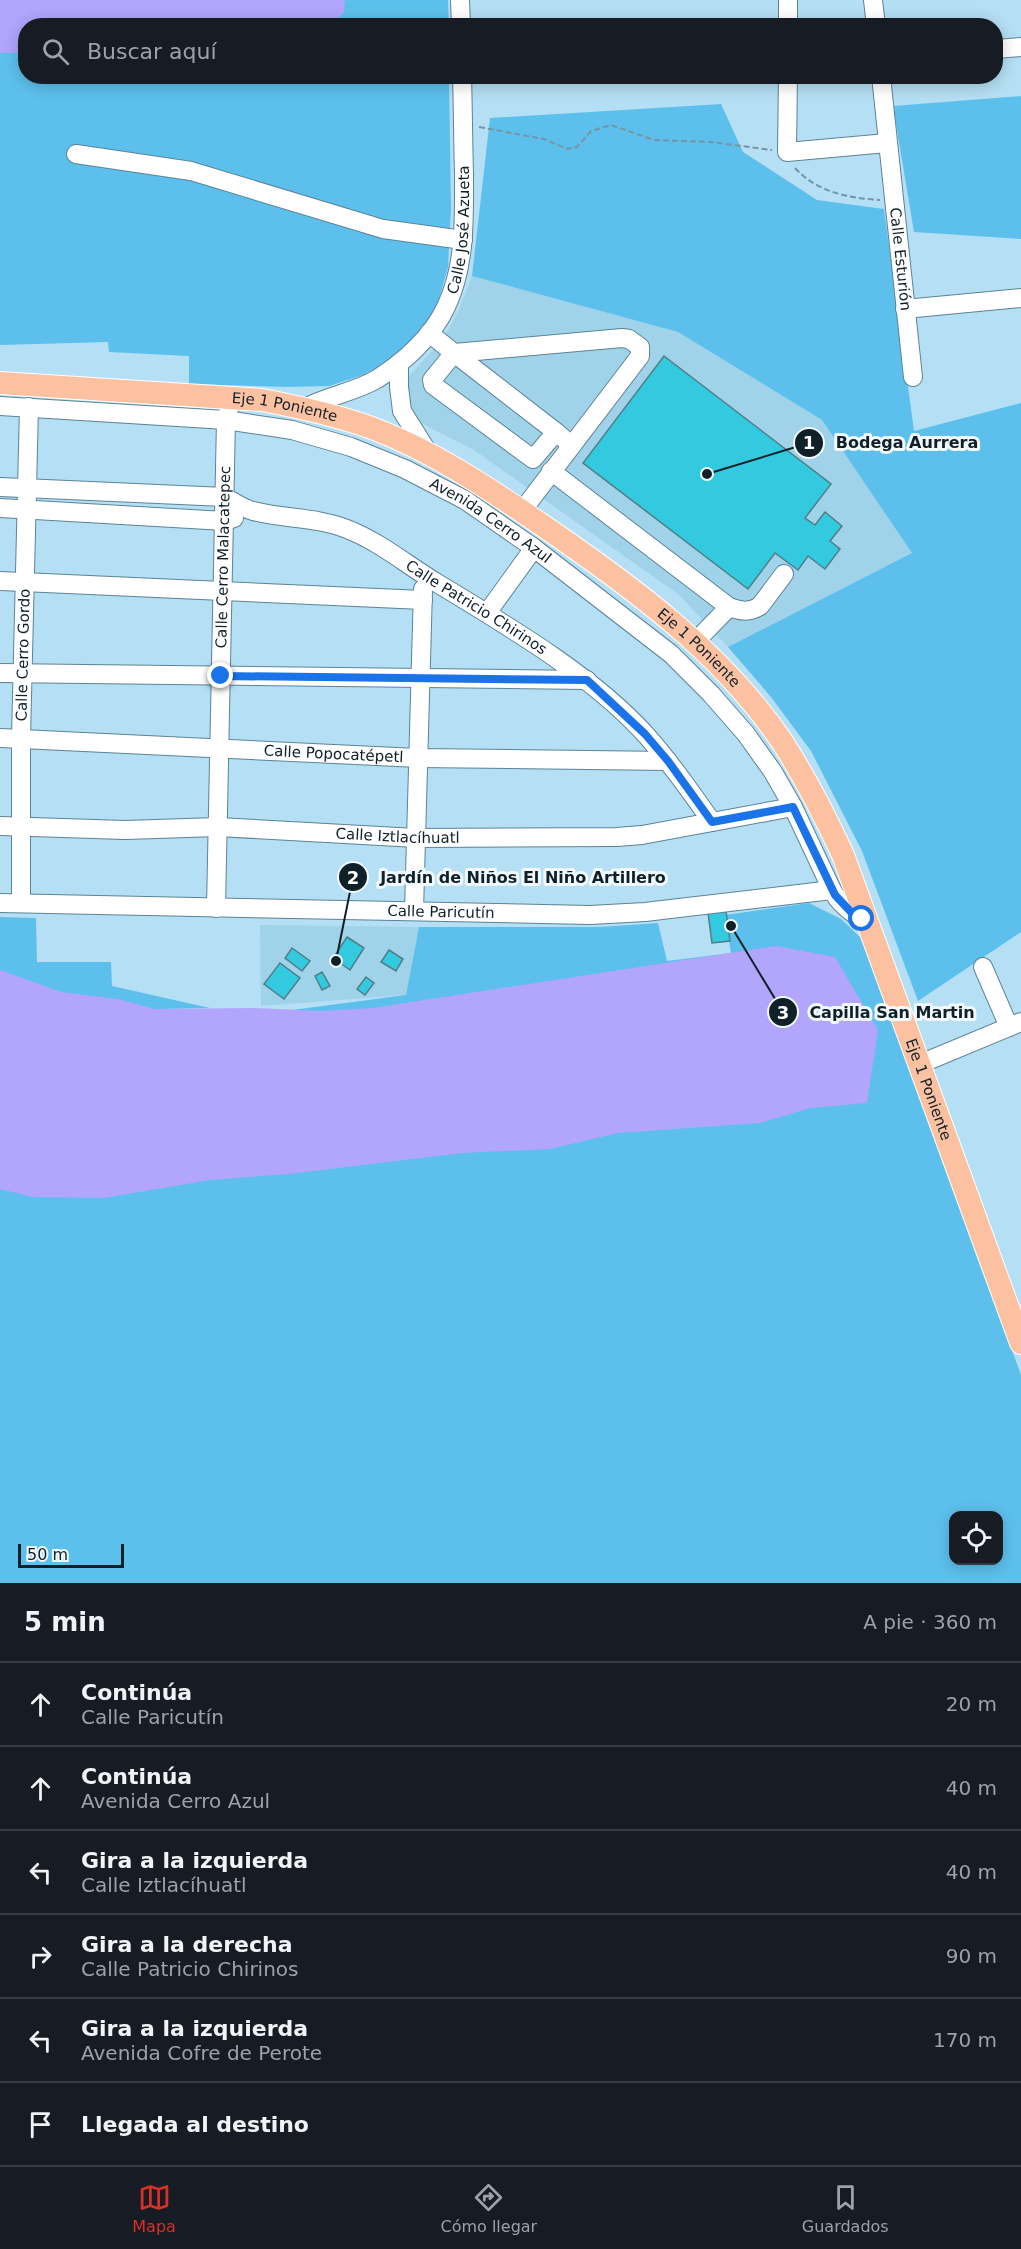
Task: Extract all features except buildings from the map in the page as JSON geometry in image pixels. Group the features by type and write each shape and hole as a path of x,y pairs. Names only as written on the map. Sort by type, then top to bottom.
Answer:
{"main road":[{"name":"Eje 1 Poniente","path":"0,382 232,392 305,408 373,429 461,471 522,511 586,555 695,642 729,677 759,713 788,752 821,807 843,855 1016,1314 1020,1340"}],"street":[{"path":"460,0 461,18"},
{"path":"788,0 788,18"},
{"path":"873,0 875,18"},
{"path":"1003,48 1021,47"},
{"name":"Calle José Azueta","path":"305,408 317,401 375,380 399,363 429,333 445,309 457,276 463,240 462,84"},
{"path":"788,84 787,152 887,143"},
{"name":"Calle Esturión","path":"882,84 913,377"},
{"path":"76,154 191,171 383,229 463,240"},
{"path":"905,309 1021,298"},
{"path":"429,333 571,445"},
{"path":"522,511 640,356 640,347 629,339 622,338 454,353 434,377 433,385 533,459 556,432"},
{"path":"399,363 402,411 429,454"},
{"name":"Calle Cerro Malacatepec","path":"216,908 226,420 232,392"},
{"name":"Avenida Cerro Azul","path":"0,406 226,420 292,430 351,447 405,469 465,500 534,548 671,654 687,670 746,734 773,772 793,807 832,890"},
{"name":"Calle Cerro Gordo","path":"21,903 22,674 29,407"},
{"path":"551,471 729,607 738,610 754,609 760,606 784,574"},
{"name":"Calle Patricio Chirinos","path":"0,487 225,497 252,511 308,519 344,528 371,539 587,680 626,715 668,761 712,822"},
{"name":"Calle Patricio Chirinos","path":"0,508 225,521 252,511"},
{"path":"487,614 534,548"},
{"path":"414,911 423,574"},
{"path":"0,581 423,600"},
{"path":"695,642 729,607"},
{"path":"0,674 587,680"},
{"name":"Calle Popocatépetl","path":"0,738 418,758 668,761"},
{"name":"Calle Iztlacíhuatl","path":"0,826 125,830 218,827 416,838 617,837 642,835 793,807"},
{"path":"832,890 851,912 868,922"},
{"name":"Calle Paricutín","path":"0,903 619,914 832,890"},
{"path":"920,1064 1015,1024 983,967"}],"path":[{"path":"463,125 502,130 544,140 567,149 577,147 591,131 611,125 654,140 711,142 787,152 793,167 799,173 833,193 861,199 894,201"}],"shaded area":[{"path":"0,0 448,0 449,18 18,18 18,84 449,84 451,208 448,267 437,306 419,333 392,359 363,375 329,386 189,384 189,356 109,352 108,342 0,345"},
{"path":"0,0 345,0 344,12 338,18 18,18 18,53 0,53"},
{"path":"1021,96 1021,239 914,232 893,106"},
{"path":"721,104 743,152 817,200 884,209 914,431 1021,403 1021,932 918,1001 862,851 811,751 771,697 728,647 912,553 822,420 678,332 472,276 490,118"},
{"path":"472,276 678,332 822,420 913,553 728,647 678,594 474,450 417,421 406,410 407,378 443,339 458,312"},
{"path":"809,903 841,919 862,939 1021,1375 1021,1583 0,1583 0,917 36,918 37,962 111,962 112,986 210,1008 160,1009 200,1022 406,995 419,927 600,927 658,923 667,961 731,953 725,915"},
{"path":"260,925 419,927 406,995 261,1006"},
{"path":"776,946 835,957 878,1030 867,1103 810,1108 760,1123 618,1133 550,1149 463,1153 288,1174 210,1180 104,1198 32,1197 0,1189 0,970 61,992 118,999 155,1009 255,1008 320,1011 373,1008"}],"place":[{"name":"Bodega Aurrera","path":"707,474"},
{"name":"Capilla San Martin","path":"731,926"},
{"name":"Jardín de Niños El Niño Artillero","path":"336,961"}],"route":[{"path":"221,676 587,680 645,734 668,761 712,822 793,807 835,895 851,912 862,919"}]}
